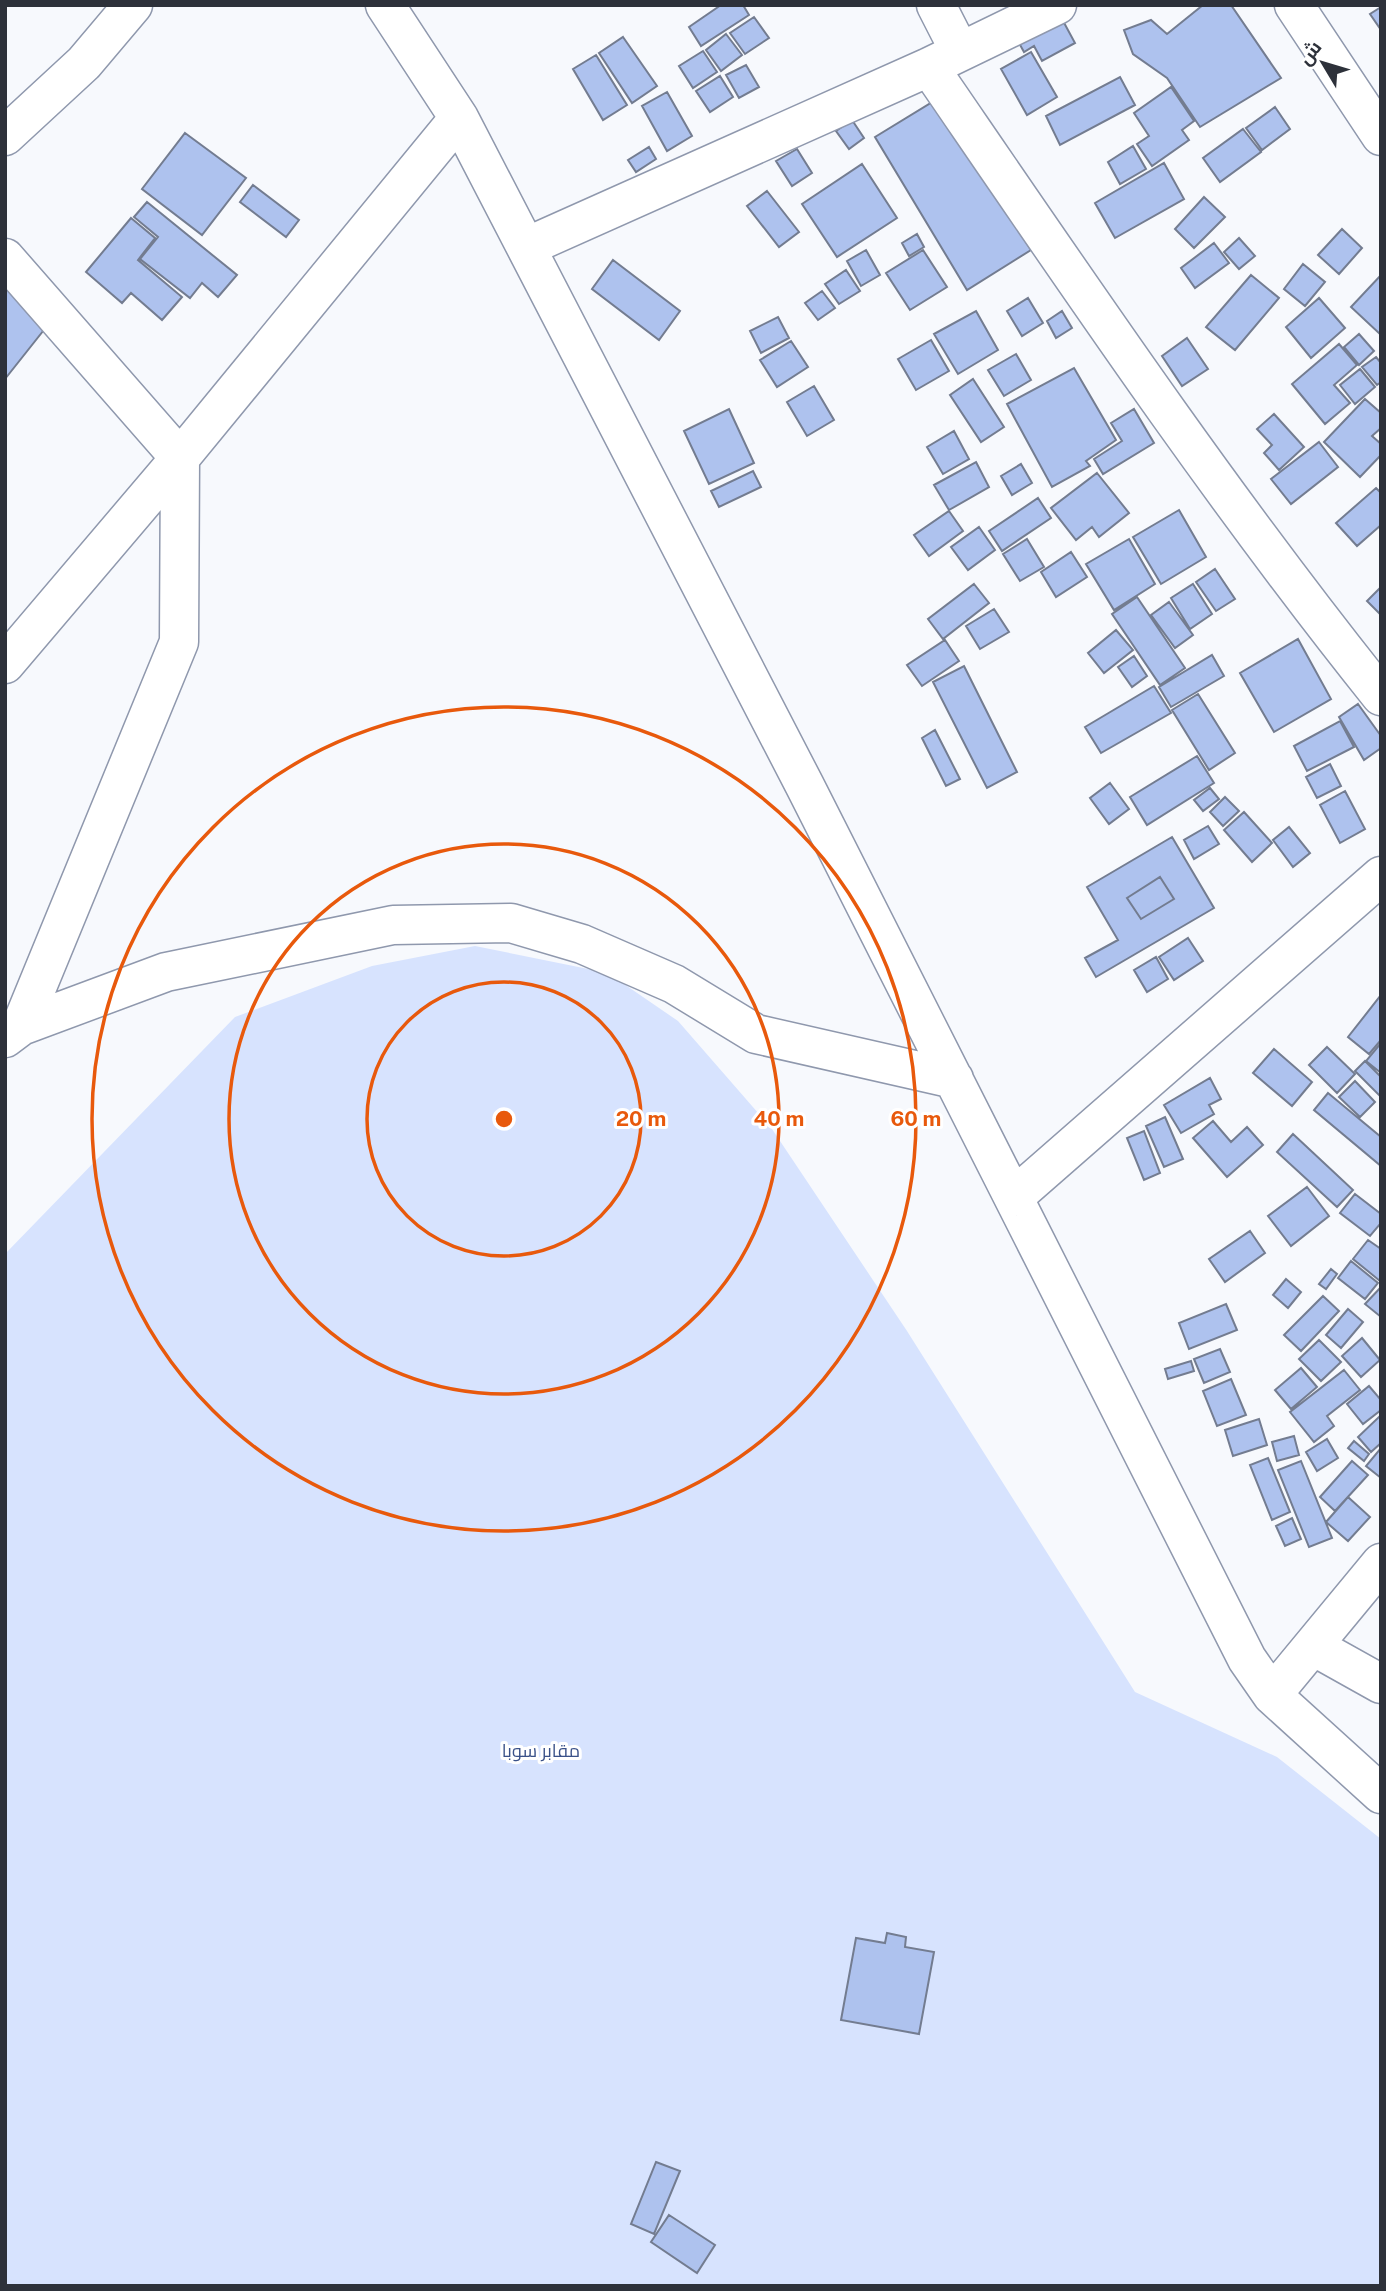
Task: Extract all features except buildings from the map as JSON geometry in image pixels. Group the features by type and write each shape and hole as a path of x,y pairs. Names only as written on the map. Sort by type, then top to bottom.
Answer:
{"street":[{"path":"5,136 84,63 133,5"},
{"path":"385,5 459,118 954,1079 1247,1659 1272,1695 1381,1794"},
{"path":"936,5 944,58 1146,384 1310,607 1381,696"},
{"path":"526,247 1057,5"},
{"path":"1294,5 1381,136"},
{"path":"5,664 180,458 459,118"},
{"path":"5,258 180,458 179,642 13,1032"},
{"path":"1014,1197 1381,876"},
{"path":"13,1032 166,972 393,925 511,923 582,944 674,984 756,1034 954,1079"},
{"path":"1272,1695 1381,1563"},
{"path":"1313,1646 1381,1684"}],"green space":[{"name":"مقابر سوبا","path":"475,946 608,973 678,1021 772,1129 907,1331 1135,1692 1277,1757 1381,1839 1381,2286 5,2286 5,1254 235,1017 372,966"}]}
